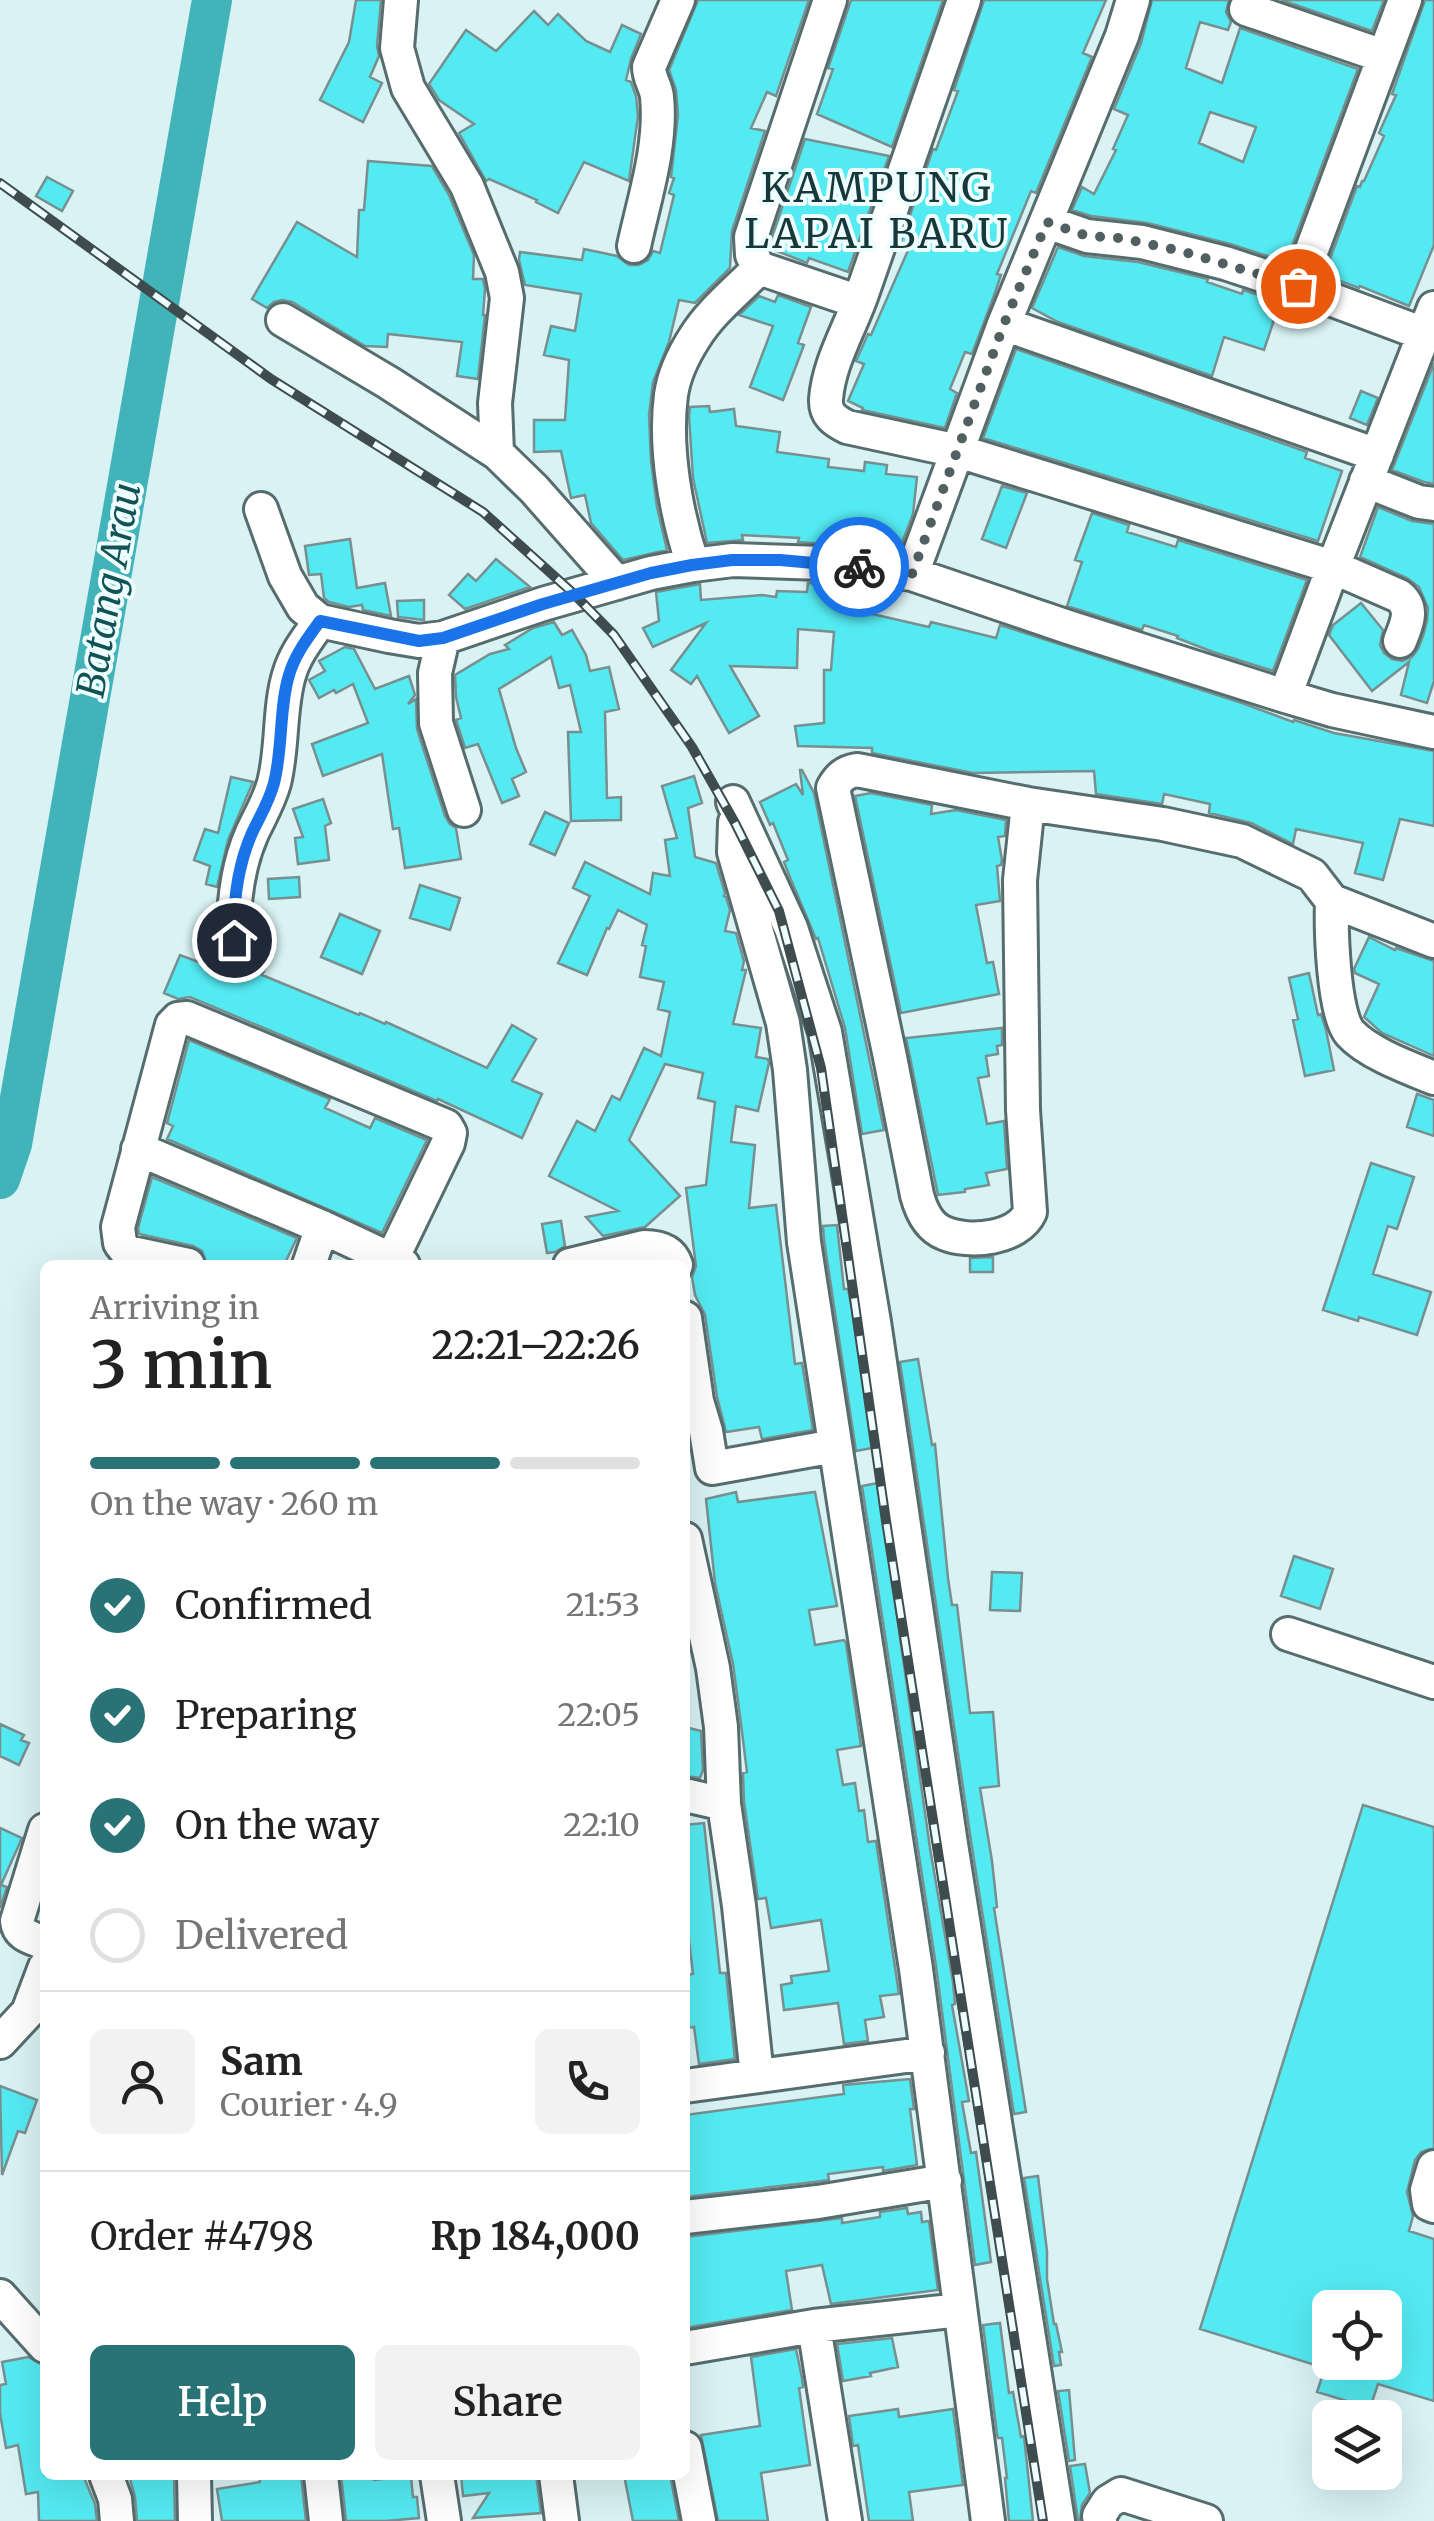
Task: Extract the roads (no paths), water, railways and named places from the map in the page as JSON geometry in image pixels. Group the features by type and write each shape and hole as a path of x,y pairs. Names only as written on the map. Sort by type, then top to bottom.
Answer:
{"street":[{"path":"402,0 397,48 408,88 467,186 502,272 507,298 496,403 497,453"},
{"path":"634,246 656,129 657,94 649,67 678,0"},
{"path":"830,0 750,238 758,268 859,302"},
{"path":"964,0 859,302 832,365 826,410 848,427 958,451 1332,567 1405,601 1408,618 1400,641"},
{"path":"912,574 1004,324 1122,36 1133,0"},
{"path":"1298,286 1405,0"},
{"path":"1246,9 1383,56"},
{"path":"1047,222 1087,236 1120,238 1181,251 1429,321 1285,696"},
{"path":"692,565 675,494 672,393 678,370 698,332 758,268"},
{"path":"283,320 497,453 617,584"},
{"path":"1004,324 1372,468 1420,502 1434,504"},
{"path":"261,509 285,576 302,608 320,621 419,641 443,638 651,573 732,560 822,562 912,574 1285,696 1434,732"},
{"path":"234,940 240,873 275,780 289,674 320,621"},
{"path":"443,638 435,673 436,723 464,810"},
{"path":"1028,804 1020,880 1023,1110 1030,1212 1014,1230 1001,1235 974,1238 944,1234 932,1226 920,1208 833,788 847,772 857,770 1242,841 1312,874 1332,901 1434,941"},
{"path":"988,2521 928,2053 804,1242 790,1070 783,1023 734,852 734,802 791,928 825,1032 874,1322 951,1844 1058,2521"},
{"path":"1332,901 1332,944 1342,1020 1350,1033 1365,1044 1434,1078"},
{"path":"165,1260 127,1252 120,1243 118,1227 172,1026 178,1019 187,1018 446,1126 450,1133 448,1142 399,1260"},
{"path":"138,1149 394,1260"},
{"path":"311,1260 322,1227"},
{"path":"591,1260 656,1247 672,1260"},
{"path":"690,1353 697,1402 706,1430 698,1471 834,1446"},
{"path":"690,1583 699,1664 721,1728 724,1804 757,2076"},
{"path":"1288,1634 1434,1682"},
{"path":"690,1796 724,1804"},
{"path":"40,1846 17,1921 22,1934 40,1942"},
{"path":"0,2042 28,2012 40,1980"},
{"path":"690,2085 928,2053"},
{"path":"1434,2167 1426,2195 1434,2206"},
{"path":"690,2215 818,2202 945,2181"},
{"path":"0,2296 40,2340"},
{"path":"690,2347 814,2326 960,2310"},
{"path":"814,2326 845,2521"},
{"path":"690,2474 699,2521"},
{"path":"108,2480 117,2521"},
{"path":"194,2480 195,2521"},
{"path":"322,2480 326,2521"},
{"path":"439,2480 444,2521"},
{"path":"555,2518 556,2480"},
{"path":"1100,2521 1108,2502 1121,2494 1206,2521"}],"waterway":[{"name":"Batang Arau","path":"0,1179 12,1144 212,0"}],"railway":[{"path":"0,183 271,379 483,512 574,594 614,635 692,747 779,911 821,1068 886,1521 1043,2521"}],"district":[{"name":"KAMPUNG LAPAI BARU","path":"877,211"}]}
